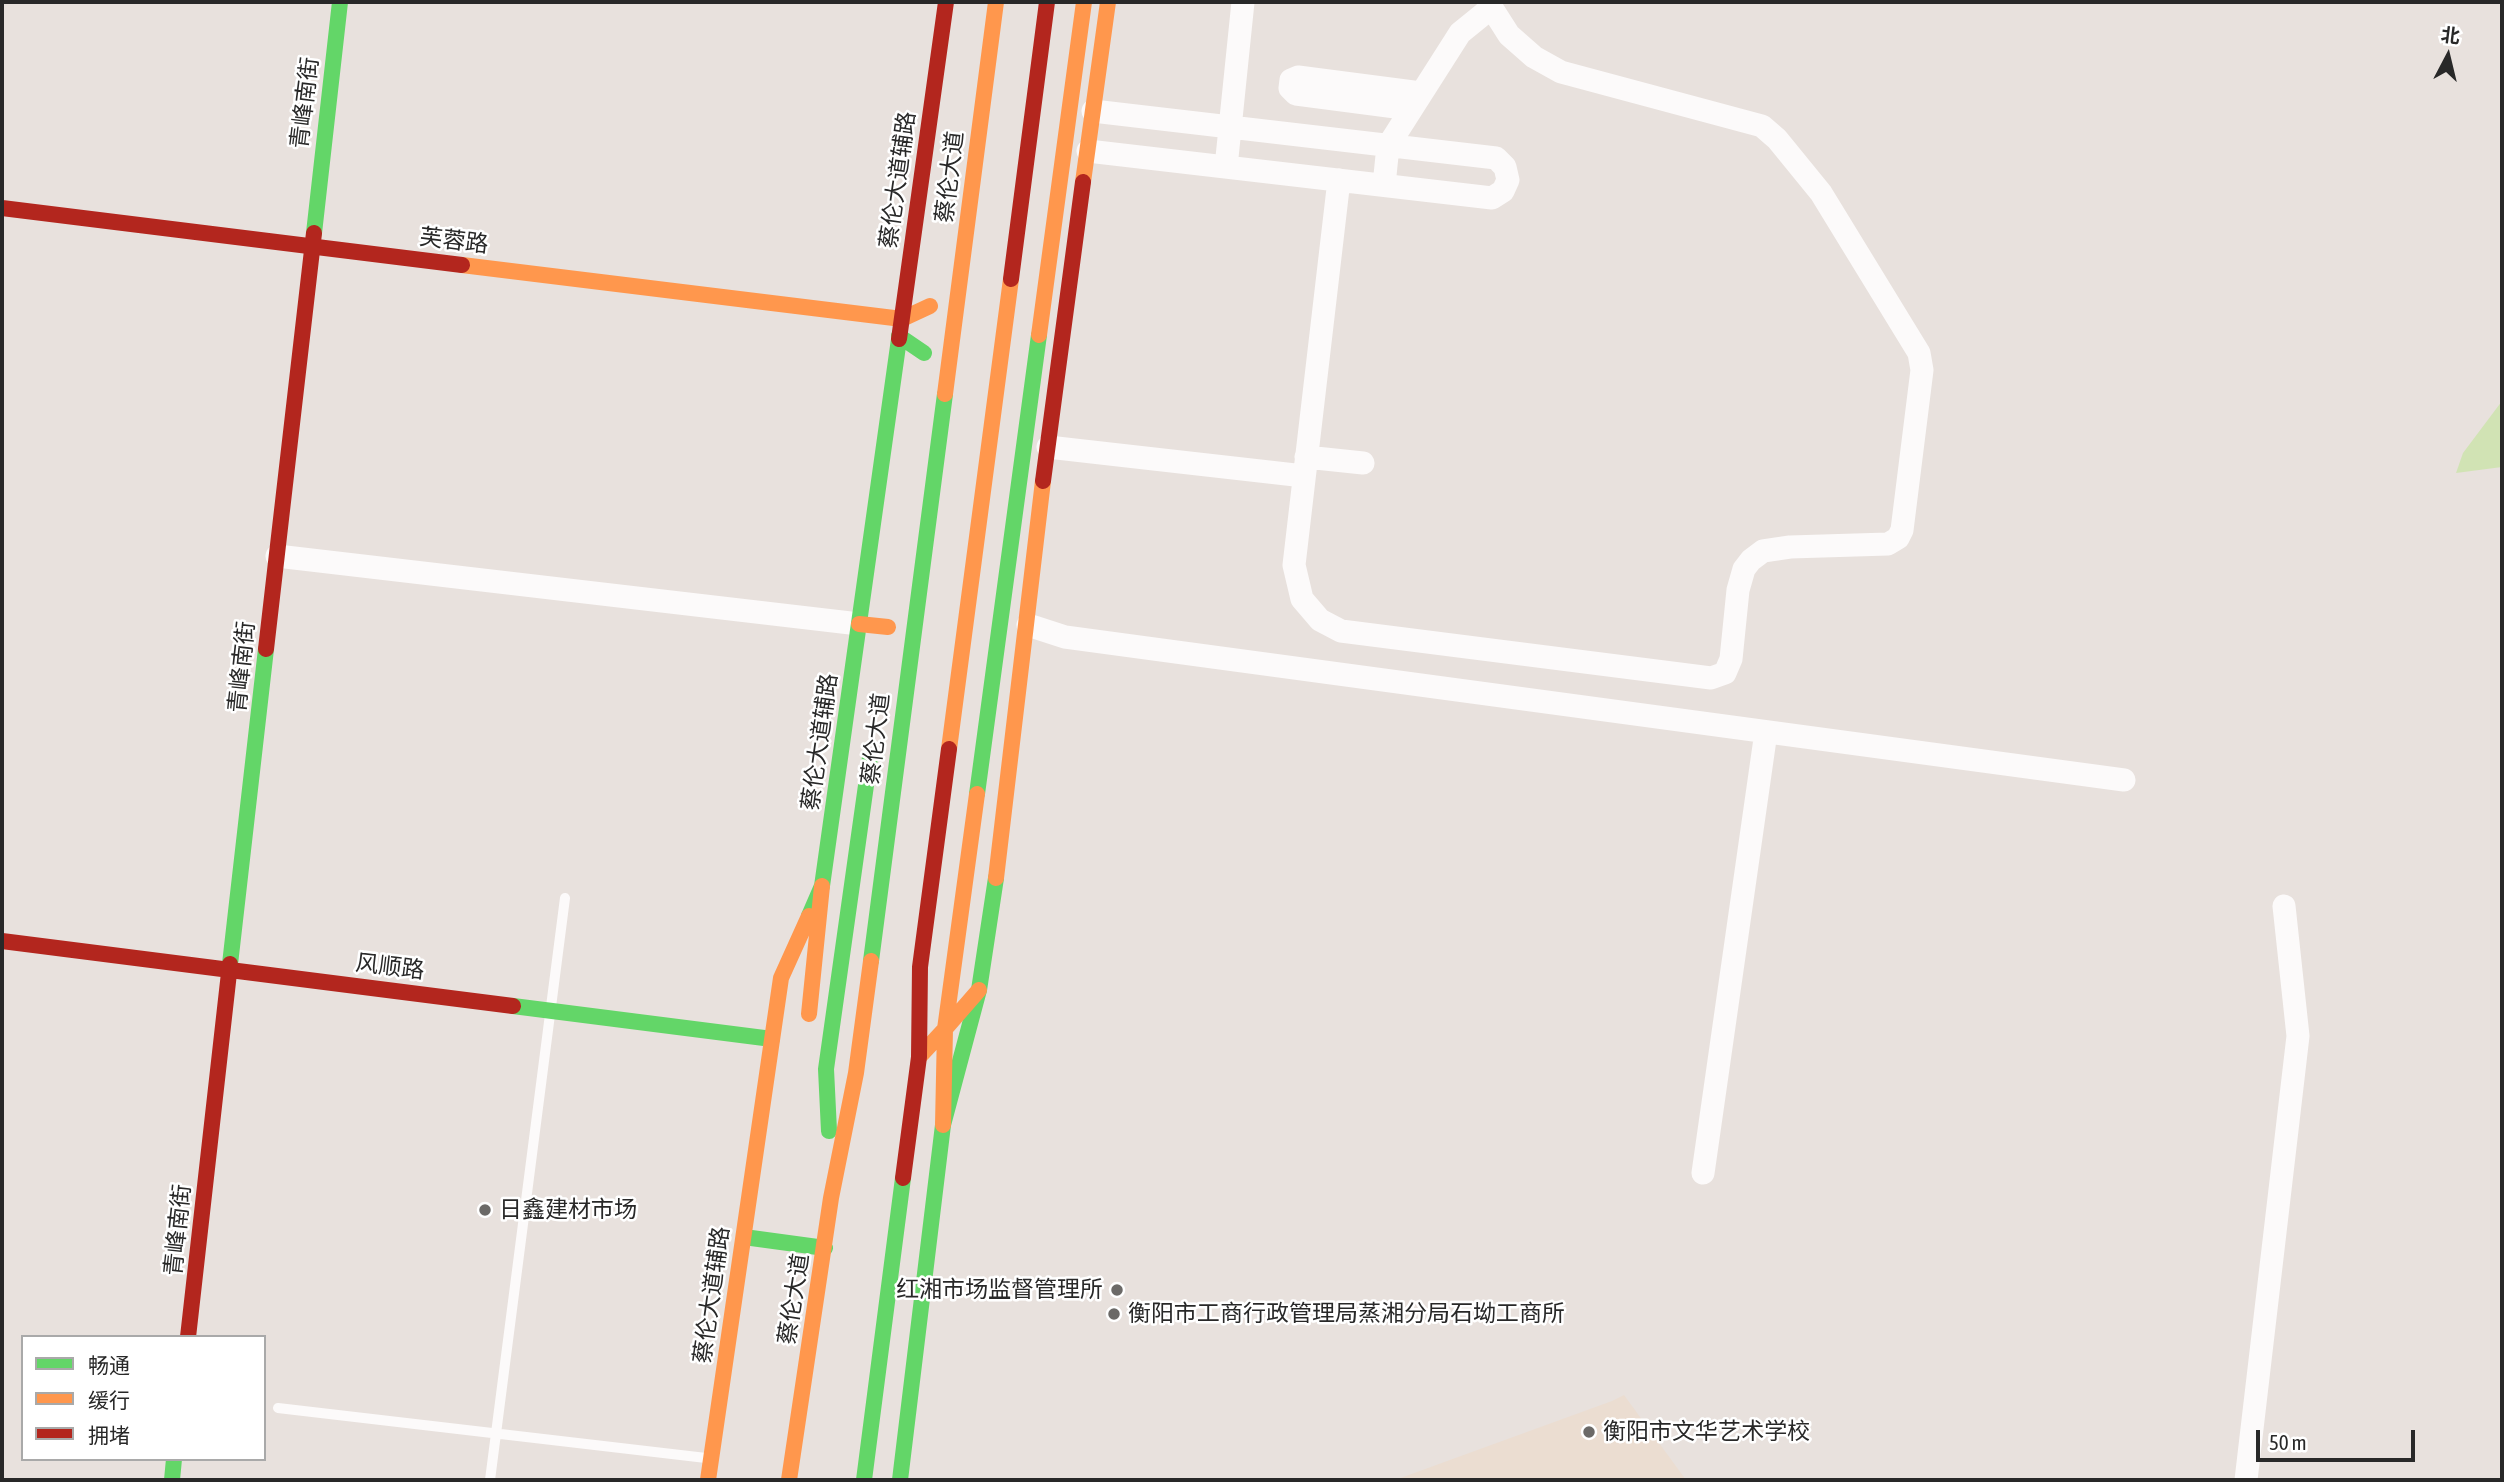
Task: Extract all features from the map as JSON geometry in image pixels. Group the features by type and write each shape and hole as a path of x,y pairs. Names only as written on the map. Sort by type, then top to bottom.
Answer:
{"main road":[{"name":"青峰南街","path":"188,1335 227,991 236,971 283,557 340,2"},
{"name":"青峰南街","path":"313,257 352,2"},
{"name":"蔡伦大道辅路","path":"708,1480 744,1237 762,1059 772,1039 781,978 822,886 859,624 892,335 902,319 946,2"},
{"name":"蔡伦大道","path":"789,1480 831,1198 856,1073 996,2"},
{"path":"864,1480 919,1057 920,967 1047,2"},
{"path":"900,1480 943,1125 945,1029 1084,2"},
{"path":"943,1125 979,990 998,863 1048,447 1108,2"},
{"path":"1071,95 1094,105"},
{"name":"芙蓉路","path":"2,208 313,257 902,319"},
{"path":"892,335 923,360 931,300 902,319"},
{"path":"1000,622 1028,625"},
{"path":"859,624 888,627"},
{"path":"984,743 1012,746"},
{"path":"831,1198 826,1069 871,749 842,752"},
{"path":"968,859 998,863"},
{"path":"807,1029 822,886"},
{"name":"风顺路","path":"2,941 772,1039"},
{"path":"919,1057 979,990"},
{"name":"青峰南街","path":"201,1335 227,991"},
{"path":"812,1107 831,1198"},
{"path":"744,1237 825,1248"},
{"path":"172,1480 174,1461"},
{"path":"185,1480 188,1461"}],"street":[{"path":"1226,167 1243,2"},
{"path":"1339,180 1294,565 1302,599 1320,620 1341,631 1711,678 1725,673 1731,659 1738,590 1744,569 1763,551 1790,547 1888,544 1898,538 1902,530 1922,370 1919,354 1821,194 1777,139 1762,126 1561,72 1535,57 1509,34 1490,4 1460,33 1388,146 1384,185"},
{"path":"1087,151 1492,198 1503,191 1508,180 1505,167 1496,158 1230,127 1094,105"},
{"path":"1048,447 1305,466 1363,463"},
{"path":"283,557 859,624"},
{"path":"1028,625 1065,637 2124,780"},
{"path":"1703,1173 1766,732"},
{"path":"2246,1480 2298,1036 2284,906"}],"lane":[{"path":"490,1480 565,898"},
{"path":"278,1408 712,1459"}],"shaded area":[{"name":"衡阳市文华艺术学校","path":"1624,1395 1686,1480 1395,1480 1612,1401"}],"green space":[{"path":"2502,401 2502,467 2456,473 2463,453"}],"traffic: fast":[{"path":"314,233 340,2"},
{"path":"977,794 1039,335"},
{"path":"899,336 924,353"},
{"path":"809,916 822,886 899,339"},
{"path":"871,961 945,394"},
{"path":"230,964 266,649"},
{"path":"829,1131 826,1069 870,757"},
{"path":"900,1480 943,1125 979,990 996,878"},
{"path":"513,1006 772,1039"},
{"path":"864,1480 903,1178"},
{"path":"744,1237 825,1248"},
{"path":"172,1480 174,1461"}],"traffic: slow":[{"path":"945,394 996,2"},
{"path":"1039,335 1084,2"},
{"path":"1083,182 1108,2"},
{"path":"462,265 902,319"},
{"path":"949,749 1011,279"},
{"path":"902,319 930,306"},
{"path":"996,878 1043,481"},
{"path":"859,624 888,627"},
{"path":"919,1057 945,1029 977,794"},
{"path":"809,1014 822,886"},
{"path":"708,1480 781,978 809,916"},
{"path":"789,1480 831,1198 856,1073 871,961"},
{"path":"943,1125 945,1029 979,990"}],"traffic: jam":[{"path":"899,339 946,2"},
{"path":"1011,279 1047,2"},
{"path":"1043,481 1083,182"},
{"path":"2,208 462,265"},
{"path":"266,649 314,233"},
{"path":"903,1178 919,1057 920,967 949,749"},
{"path":"2,941 513,1006"},
{"path":"188,1335 230,964"}],"place":[{"name":"日鑫建材市场","path":"485,1210"},
{"name":"红湘市场监督管理所","path":"1117,1290"},
{"name":"衡阳市工商行政管理局蒸湘分局石坳工商所","path":"1114,1314"},
{"name":"衡阳市文华艺术学校","path":"1589,1432"}]}
